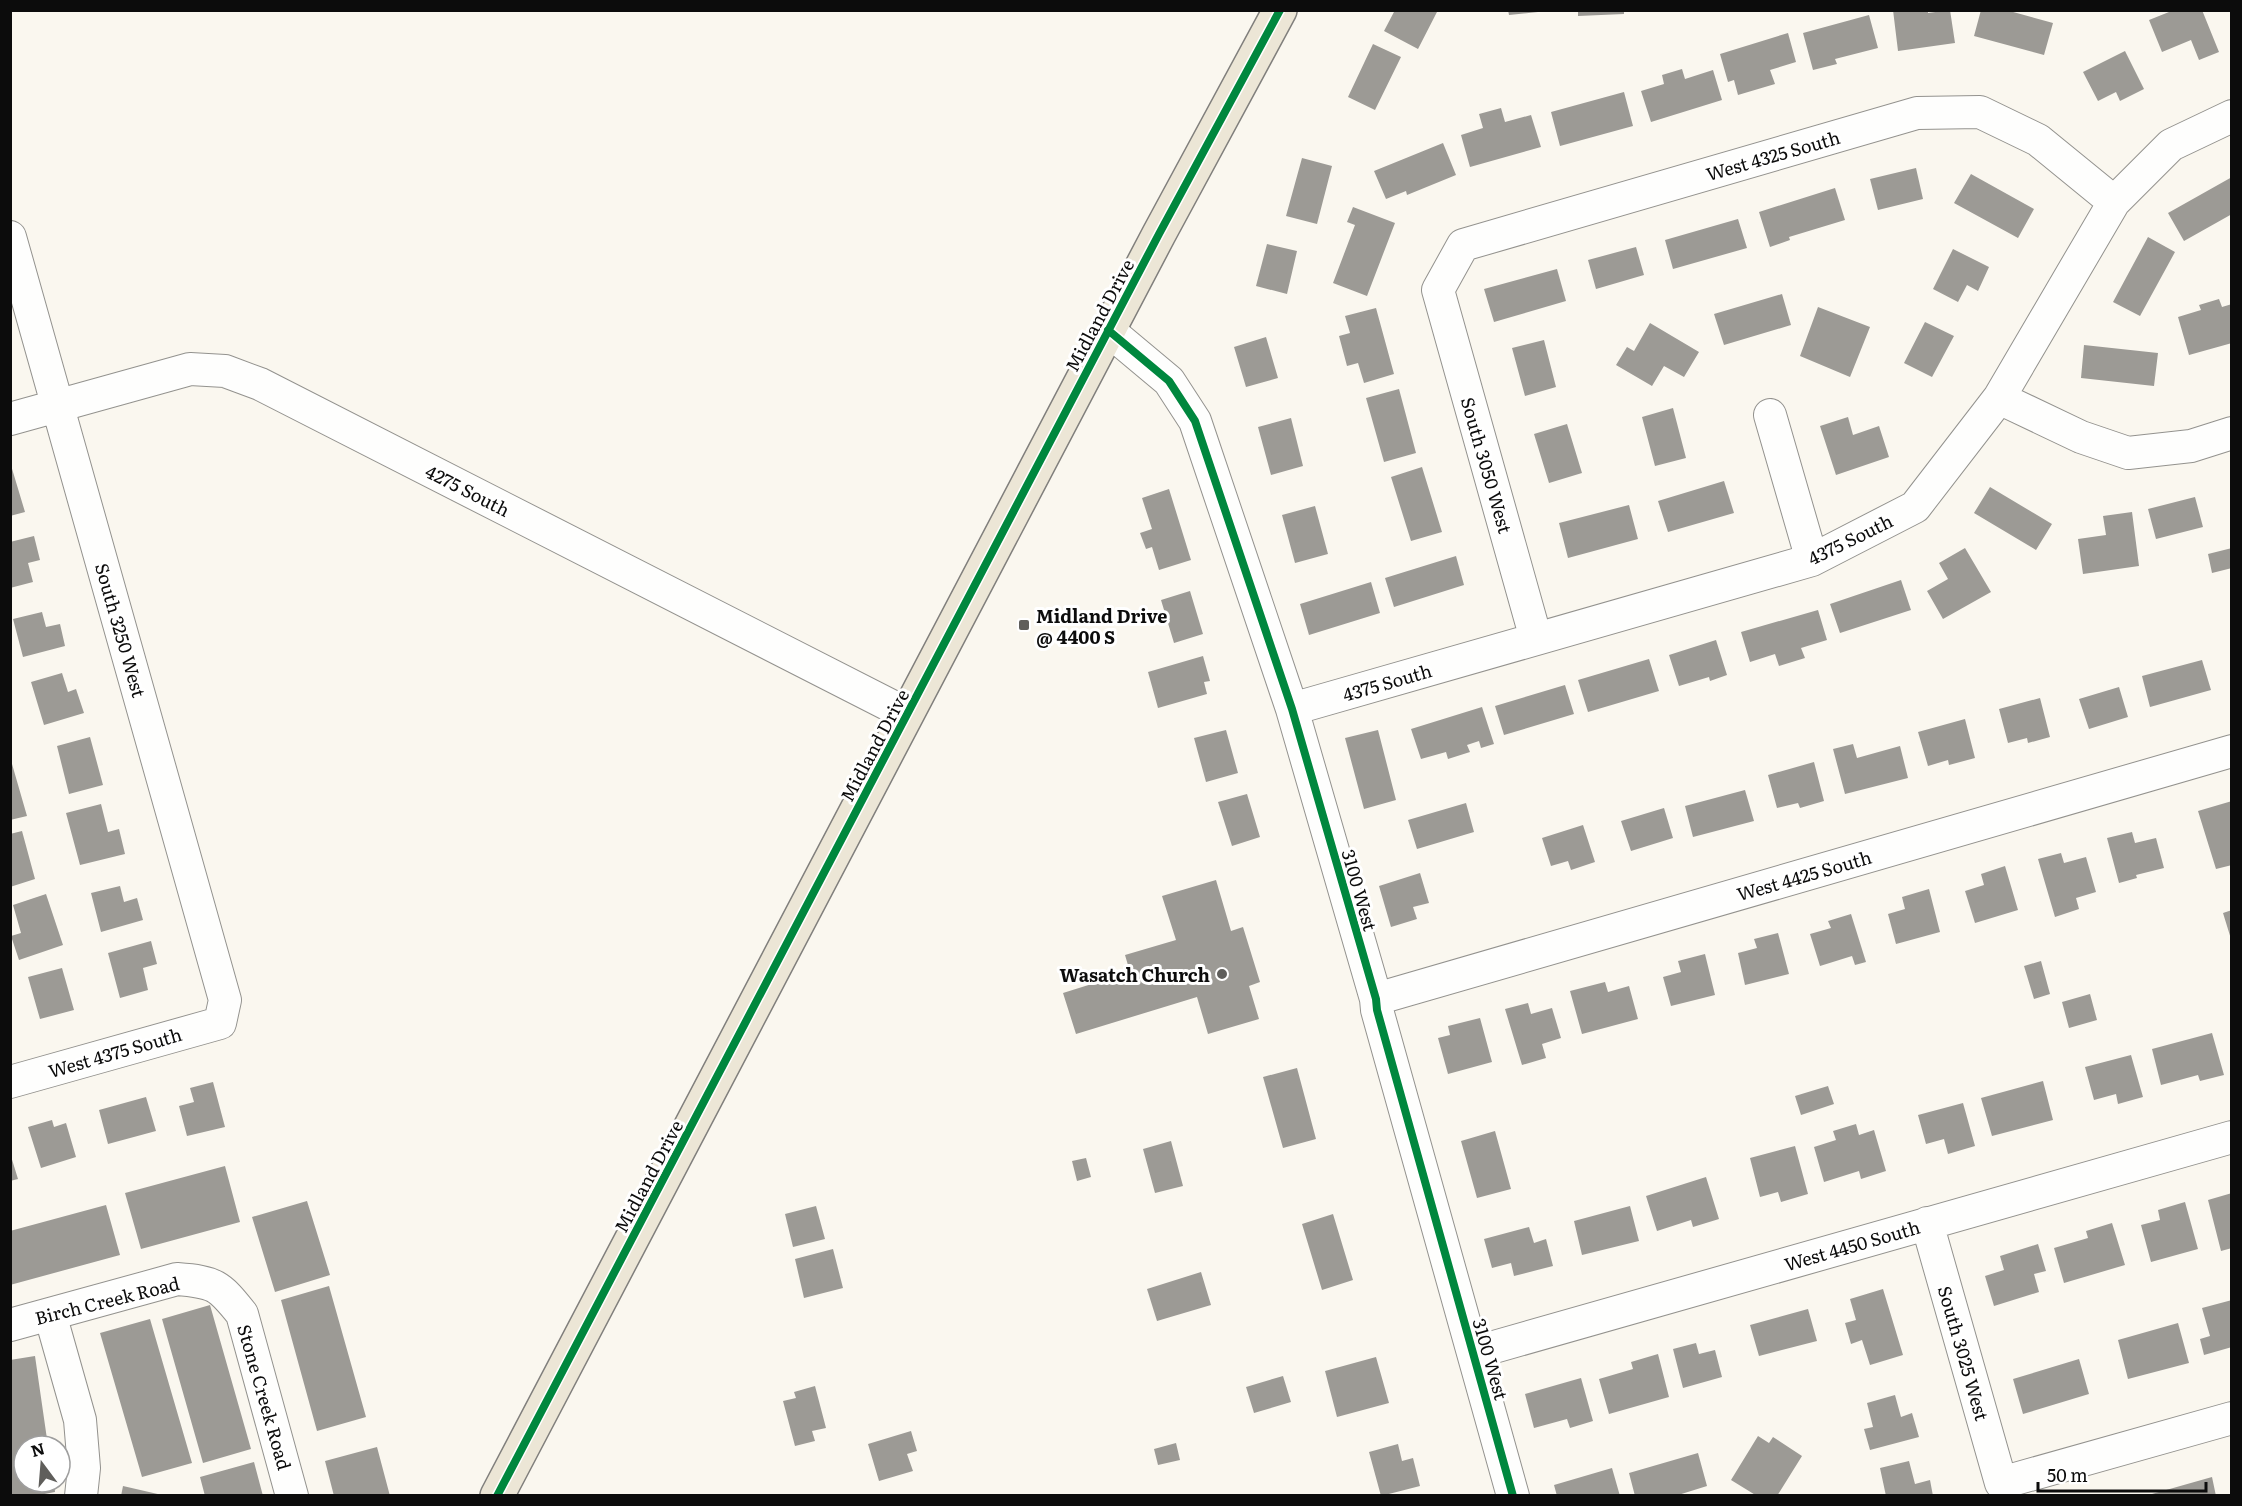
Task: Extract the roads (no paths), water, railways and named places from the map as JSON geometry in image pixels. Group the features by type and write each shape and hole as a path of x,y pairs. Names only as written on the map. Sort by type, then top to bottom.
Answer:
{"main road":[{"name":"Midland Drive","path":"497,1496 1108,330 1280,10"}],"street":[{"name":"West 4325 South","path":"1438,290 1463,245 1917,112 1980,112 2038,140 2114,202"},
{"name":"4375 South","path":"1292,709 1812,560 1915,507 1999,398 2114,202 2170,145 2232,116"},
{"name":"South 3250 West","path":"10,237 225,1000 220,1023"},
{"name":"South 3050 West","path":"1438,290 1536,639"},
{"name":"3100 West","path":"1108,330 1169,381 1195,421 1292,709 1376,999 1377,1010 1513,1496"},
{"name":"4275 South","path":"10,419 190,369 225,371 260,384 907,714"},
{"path":"1999,398 2081,437 2128,453 2191,446 2232,433"},
{"path":"1770,415 1812,560"},
{"name":"West 4425 South","path":"1376,999 2232,752"},
{"name":"West 4375 South","path":"10,1082 220,1023"},
{"name":"West 4450 South","path":"1473,1353 2232,1137"},
{"name":"South 3025 West","path":"1928,1223 2001,1483 2232,1418"},
{"name":"Birch Creek Road","path":"10,1325 177,1279 203,1281"},
{"name":"Stone Creek Road","path":"203,1281 224,1291 242,1314 292,1496"},
{"path":"50,1314 80,1420 84,1468 81,1496"}],"place":[{"name":"Midland Drive @ 4400 S","path":"1024,625"},
{"name":"Wasatch Church","path":"1222,974"}]}
